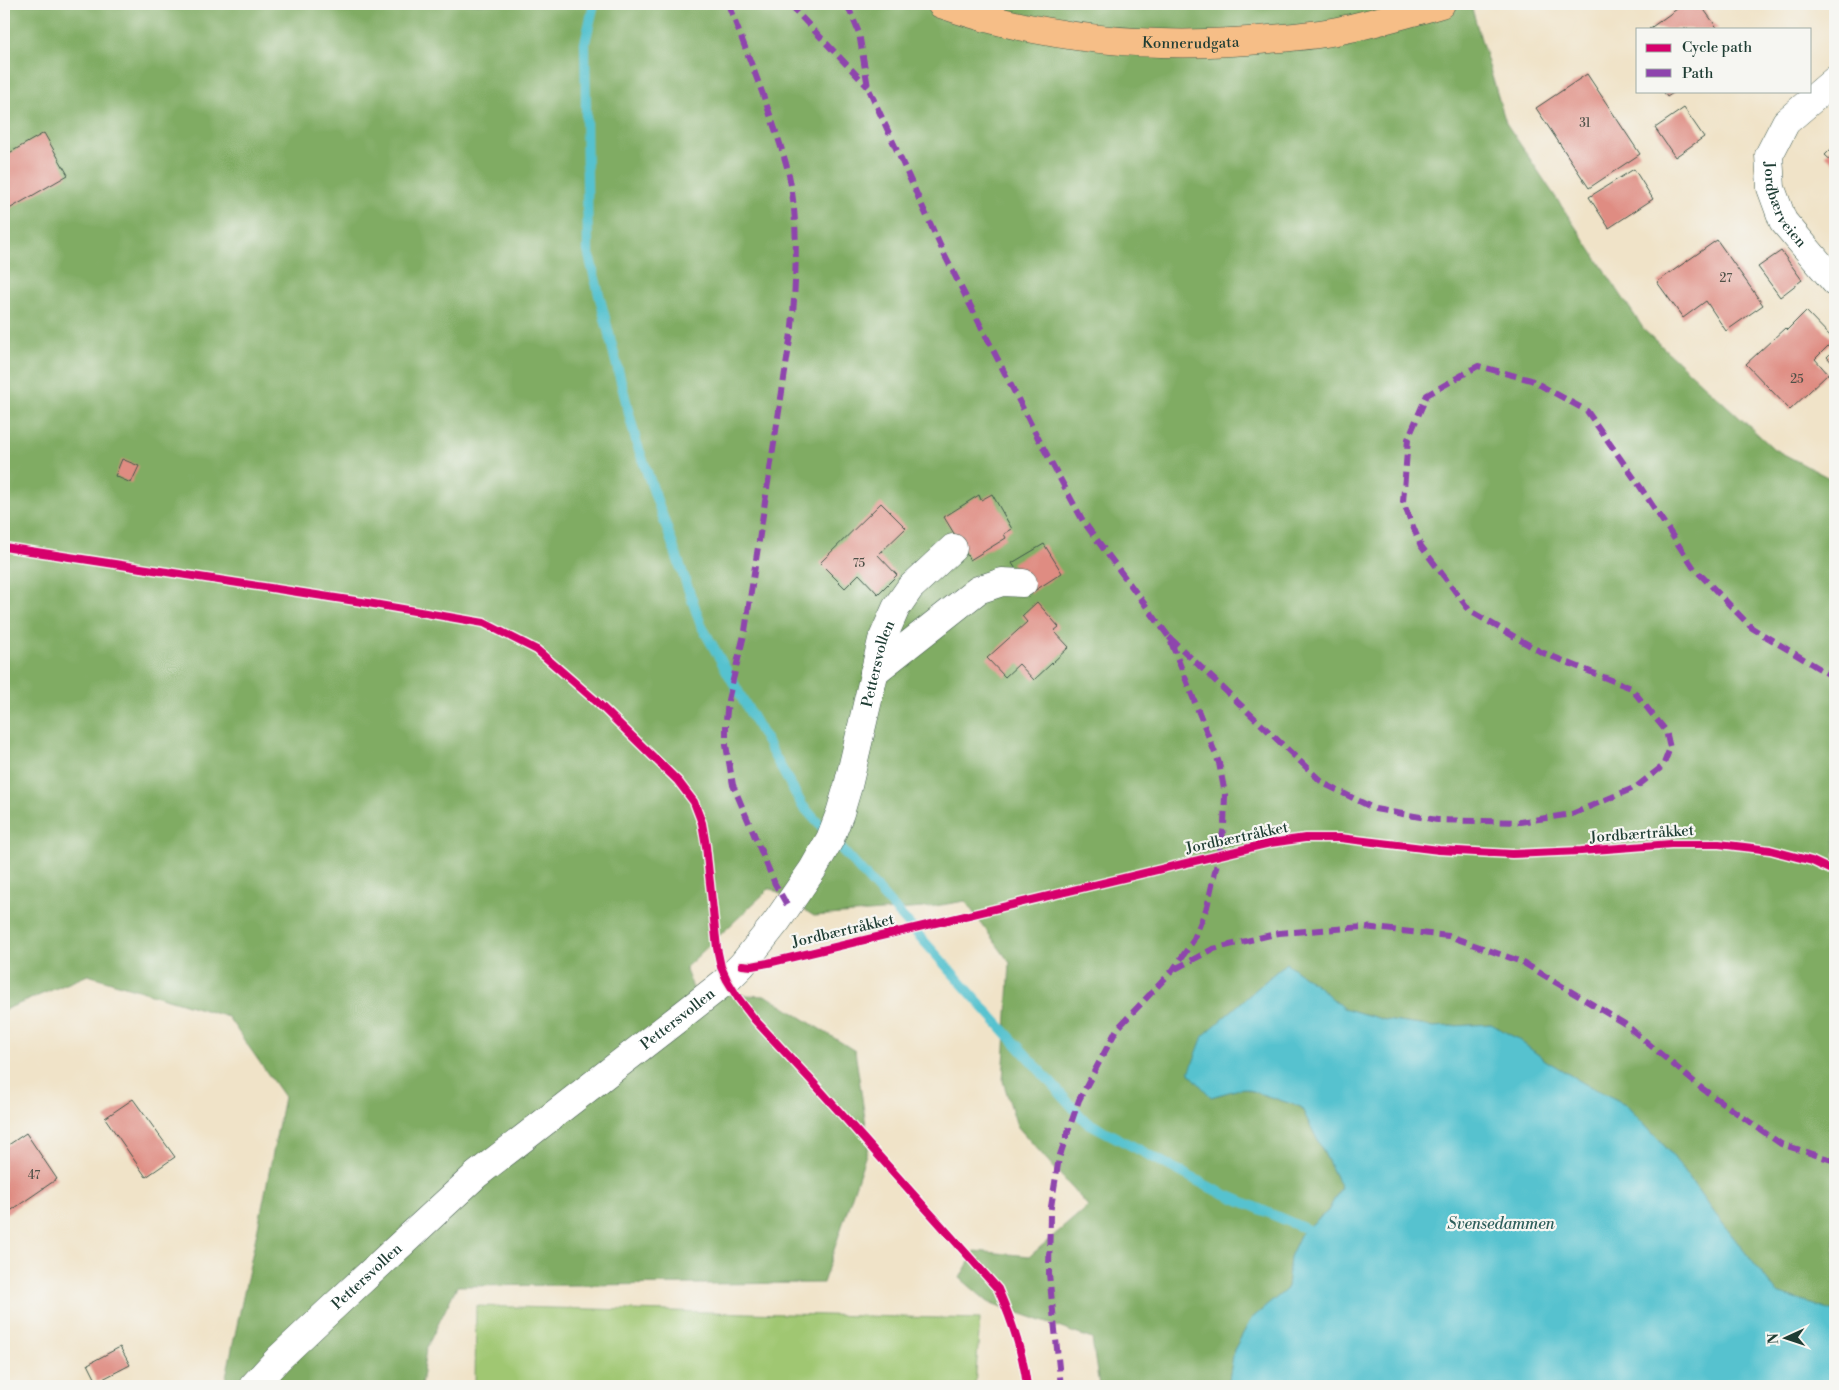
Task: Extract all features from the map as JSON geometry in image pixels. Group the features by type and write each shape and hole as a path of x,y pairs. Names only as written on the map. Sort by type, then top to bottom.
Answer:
{"main road":[{"name":"Konnerudgata","path":"941,4 1014,26 1059,34 1121,42 1179,44 1238,42 1334,31 1400,16 1441,4"}],"street":[{"name":"Jordbærveien","path":"1835,80 1786,122 1769,155 1771,188 1783,221 1835,282"},
{"name":"Pettersvollen","path":"253,1386 329,1310 476,1175 680,1017 742,965 777,921 813,869 830,839 848,786 882,640 896,608 910,588 953,548"},
{"path":"874,672 978,590 1002,582 1023,583"}],"green space":[{"path":"4,4 1479,4 1472,9 1506,123 1645,331 1774,449 1835,481 1835,1312 1777,1293 1669,1151 1625,1104 1585,1084 1545,1060 1516,1038 1491,1024 1434,1027 1385,1020 1342,1008 1319,987 1286,963 1203,1036 1211,1097 1242,1088 1301,1107 1341,1187 1328,1211 1301,1233 1290,1257 1287,1289 1251,1319 1234,1350 1228,1386 1099,1386 1092,1339 988,1302 960,1278 975,1251 1030,1256 1088,1206 1017,1126 1003,1081 1010,963 965,901 923,908 814,916 770,888 685,968 695,993 767,996 855,1051 869,1145 823,1283 457,1286 426,1349 421,1386 224,1386 284,1097 228,1017 88,975 4,1010"},
{"path":"476,1306 980,1319 975,1386 475,1386"}],"water":[{"name":"Svensedammen","path":"1286,963 1319,987 1343,1008 1385,1020 1434,1027 1491,1024 1516,1038 1545,1060 1585,1084 1625,1104 1669,1151 1777,1293 1835,1312 1835,1386 1228,1386 1234,1350 1251,1319 1287,1289 1290,1257 1301,1233 1328,1211 1341,1187 1301,1107 1243,1088 1211,1097 1189,1073 1203,1036"}],"building":[{"path":"1684,4 1700,4 1717,28 1650,28"},
{"path":"1587,74 1640,154 1589,188 1536,108"},
{"path":"1664,92 1674,92 1667,97"},
{"path":"1684,108 1704,137 1675,157 1655,128"},
{"path":"44,133 68,175 4,212 4,156"},
{"path":"1835,145 1835,164 1825,155"},
{"path":"1634,169 1653,199 1609,228 1589,197"},
{"path":"1717,240 1763,305 1726,331 1706,301 1683,318 1657,282"},
{"path":"1781,251 1802,280 1780,297 1758,267"},
{"path":"1806,311 1834,340 1815,359 1828,374 1790,410 1746,364 1785,328 1787,330"},
{"path":"1835,349 1835,366 1827,357"},
{"path":"122,459 139,466 131,483 115,476"},
{"path":"992,494 1012,529 1004,534 1006,538 970,560 944,517 979,495 981,500"},
{"path":"881,503 906,528 878,555 897,575 878,594 859,574 845,588 820,563"},
{"path":"1044,544 1062,573 1031,593 1012,563"},
{"path":"1037,602 1059,627 1054,631 1069,647 1034,680 1019,664 1005,677 987,658 1027,622 1022,616"},
{"path":"133,1099 175,1157 146,1177 105,1118"},
{"path":"26,1133 57,1179 6,1214 4,1211 4,1148"},
{"path":"120,1347 130,1365 97,1382 88,1364"}],"waterway":[{"path":"594,4 585,43 588,251 636,441 701,625 802,805 1085,1121 1213,1189 1313,1232"}],"marked path":[{"path":"728,4 781,148 789,175 794,212 795,270 792,327 745,631 728,700 726,721 726,745 733,785 775,884 787,905"},
{"path":"789,4 868,87"},
{"path":"847,4 859,33 868,87 945,256 1038,438 1083,521 1169,637 1219,763 1225,794 1224,827 1217,863 1207,907 1193,941 1173,970 1117,1029 1079,1100 1059,1158 1050,1213 1049,1274 1061,1386"},
{"path":"1169,637 1323,783 1375,809 1437,820 1520,822 1572,814 1636,787 1663,766 1670,748 1666,731 1631,688 1541,652 1470,611 1421,546 1403,502 1408,439 1427,395 1478,366 1531,380 1587,411 1693,567 1752,628 1835,678"},
{"path":"1175,969 1213,949 1279,933 1364,927 1449,936 1522,962 1625,1024 1700,1087 1781,1144 1835,1161"}],"cycle path":[{"path":"4,547 362,602 484,623 537,650 597,702 678,781 694,802 702,823 717,948 721,967 727,980 755,1020 998,1289 1016,1337 1023,1361 1027,1386"},
{"name":"Jordbærtråkket","path":"742,965 752,966 768,963 1270,843 1305,838 1340,838 1439,850 1512,854 1671,844 1719,844 1770,850 1812,861 1835,872"}]}
